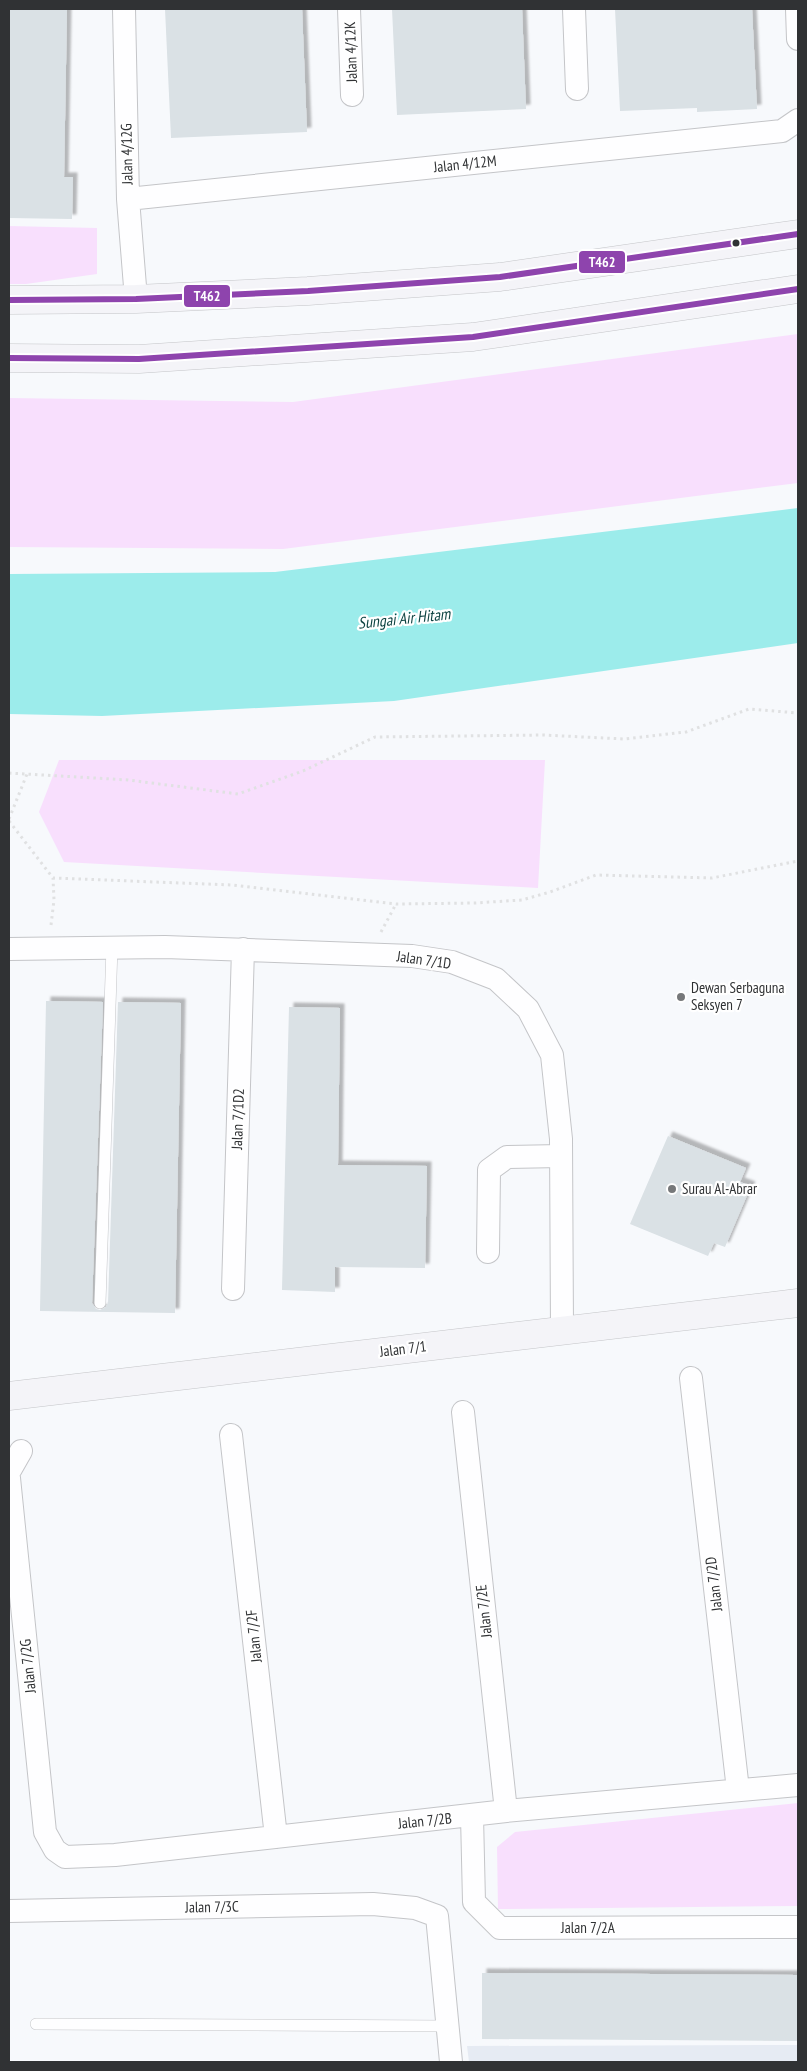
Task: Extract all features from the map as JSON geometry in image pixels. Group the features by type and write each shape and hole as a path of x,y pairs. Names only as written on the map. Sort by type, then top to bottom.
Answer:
{"main road":[{"path":"9,300 136,299 308,291 500,277 798,234"},
{"path":"9,358 138,359 473,338 798,289"},
{"name":"Jalan 7/1","path":"9,1396 798,1303"}],"street":[{"name":"Jalan 4/12G","path":"124,9 128,199 136,299"},
{"name":"Jalan 4/12K","path":"349,9 352,95"},
{"path":"574,9 577,89"},
{"path":"797,9 798,39"},
{"name":"Jalan 4/12M","path":"128,199 782,131 798,120"},
{"name":"Jalan 7/1D","path":"9,949 112,947 243,949 412,956 452,962 496,979 528,1009 552,1055 556,1082 561,1156 562,1330"},
{"name":"Jalan 7/1D2","path":"233,1289 243,949"},
{"path":"488,1252 489,1170 507,1157 561,1156"},
{"name":"Jalan 7/2D","path":"691,1378 738,1790"},
{"name":"Jalan 7/2E","path":"463,1412 506,1811"},
{"name":"Jalan 7/2F","path":"231,1435 276,1837"},
{"path":"9,1472 21,1451"},
{"name":"Jalan 7/2G","path":"9,1478 45,1832 54,1850"},
{"name":"Jalan 7/2B","path":"54,1850 64,1857 79,1857 506,1811 798,1785"},
{"name":"Jalan 7/2A","path":"472,1816 474,1902 500,1928 798,1927"},
{"name":"Jalan 7/3C","path":"9,1911 373,1904 415,1908 437,1916 448,2026"},
{"path":"448,2026 451,2062"}],"lane":[{"path":"100,1303 112,947"},
{"path":"36,2024 448,2026"}],"path":[{"path":"9,773 128,780 238,794 303,771 375,738 543,735 624,738 686,732 749,709 798,713"},
{"path":"27,774 9,820 53,878 52,923 40,949"},
{"path":"53,878 232,885 396,904 475,903 522,900 596,875 712,878 798,861"}],"shaded area":[{"path":"9,226 97,228 97,274 26,284 9,284"},
{"path":"798,334 798,483 283,549 9,547 9,398 293,402"},
{"path":"59,760 545,760 538,888 64,862 39,812"},
{"path":"798,1803 798,1906 498,1909 497,1847 515,1832"},
{"path":"798,2045 798,2062 469,2062 467,2046"}],"water":[{"name":"Sungai Air Hitam","path":"798,508 798,643 394,701 102,716 9,714 9,574 275,572"}],"building":[{"path":"9,9 67,9 64,177 73,177 72,219 9,218"},
{"path":"165,9 302,9 307,132 171,138"},
{"path":"392,9 522,9 526,109 397,115"},
{"path":"615,9 752,9 757,109 697,112 697,108 620,111"},
{"path":"46,1001 103,1002 92,1303 96,1309 100,1310 106,1307 108,1303 118,1002 181,1003 175,1313 40,1311"},
{"path":"289,1007 340,1008 338,1165 427,1166 425,1268 335,1267 335,1292 282,1290"},
{"path":"668,1136 746,1168 740,1182 751,1186 725,1247 714,1243 708,1256 630,1224"},
{"path":"482,1973 798,1975 798,2041 482,2039"}],"transit line":[{"name":"T462","path":"9,300 136,299 308,291 500,277 798,234"},
{"name":"T462","path":"9,358 139,359 473,337 798,289"}],"place":[{"name":"Dewan Serbaguna Seksyen 7","path":"681,997"},
{"name":"Surau Al-Abrar","path":"672,1189"}]}
